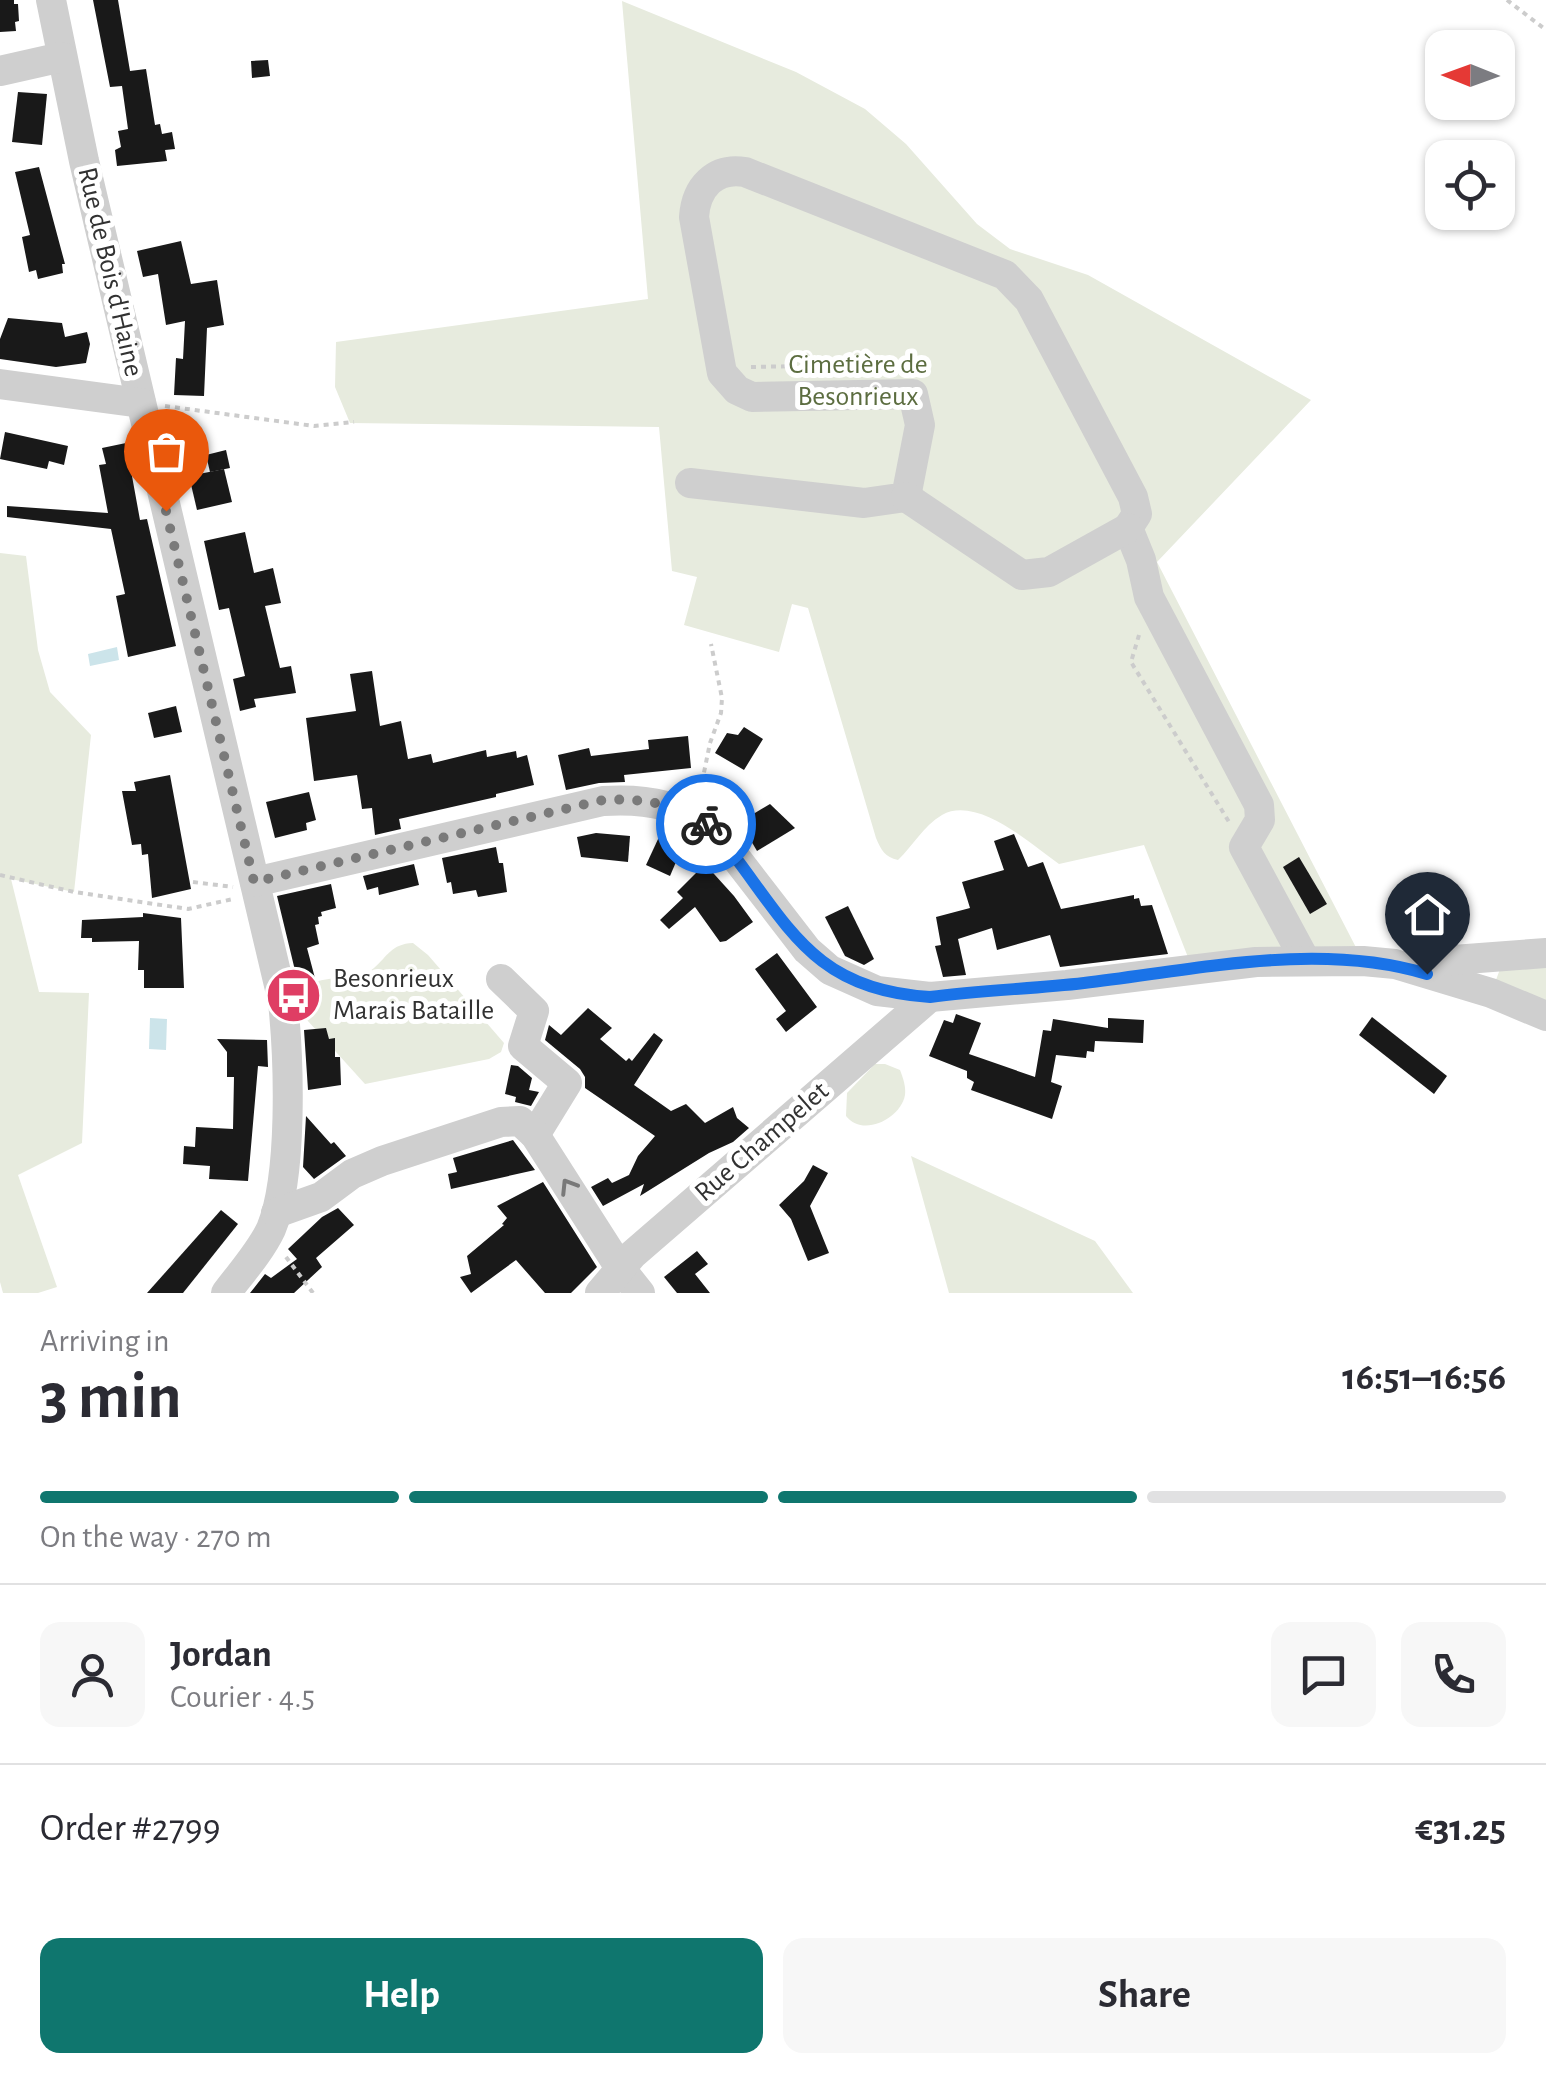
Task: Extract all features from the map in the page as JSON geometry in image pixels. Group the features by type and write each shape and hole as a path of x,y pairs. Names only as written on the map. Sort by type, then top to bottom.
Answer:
{"street":[{"name":"Rue de Bois d'Haine","path":"50,0 140,402 278,972 286,1034 282,1188 271,1225 226,1293"},
{"path":"0,72 62,57"},
{"path":"690,483 864,504 906,497 1022,575 1049,572 1128,528 1137,514 1133,497 1019,287 1004,275 738,171 711,178 695,204 694,217 722,370 728,382 752,396 913,394 920,425 906,497"},
{"path":"0,384 140,402"},
{"path":"1128,528 1149,597 1259,805 1260,820 1244,848 1305,960"},
{"path":"256,888 603,800 646,800 692,816 719,836 796,937 830,970 877,991 930,997 1256,962 1395,964 1546,953"},
{"path":"1395,964 1491,993 1546,1016"},
{"path":"501,979 534,1011 523,1046 566,1083 536,1135"},
{"name":"Rue Champelet","path":"600,1293 620,1268 930,997"},
{"path":"271,1225 352,1174 382,1161 501,1122 520,1121 536,1135 640,1293"}],"path":[{"path":"1507,0 1546,30"},
{"path":"722,370 905,364 910,366 913,394"},
{"path":"140,402 314,426 354,422"},
{"path":"1149,597 1131,662 1244,848"},
{"path":"692,816 721,713 722,698 710,644"},
{"path":"0,876 188,909 256,888"},
{"path":"193,882 256,888"},
{"path":"271,1225 278,1247 313,1293"}],"green space":[{"name":"Cimetière de Besonrieux","path":"622,1 796,72 865,109 906,144 977,224 1010,249 1088,275 1311,400 1157,562 1363,961 1193,970 1144,845 1059,864 1003,824 971,811 956,811 935,820 898,860 887,855 876,838 808,608 792,604 779,652 684,625 697,577 672,571 659,427 350,423 335,387 336,342 648,299"},
{"path":"0,553 26,556 38,650 50,692 91,735 74,892 11,879 39,992 89,993 82,1143 18,1175 57,1287 38,1293 3,1293 0,1282"},
{"path":"413,943 428,955 504,1043 501,1052 489,1059 365,1084 298,1010 300,996 316,982 364,974 395,948"},
{"path":"1546,953 1546,1016 1491,993 1505,956"},
{"path":"875,1064 900,1070 905,1095 889,1118 862,1125 846,1116 847,1093"},
{"path":"911,1156 1095,1241 1133,1293 949,1293"}],"water":[{"path":"117,647 119,660 90,666 88,654"},
{"path":"150,1018 167,1019 166,1050 149,1049"}],"building":[{"path":"0,0 14,0 18,4 16,31 0,32"},
{"path":"93,0 118,0 130,71 146,69 155,125 160,124 162,134 172,132 175,149 165,150 167,161 117,166 115,150 121,147 118,131 128,129 122,86 110,87"},
{"path":"268,60 270,76 252,78 251,61"},
{"path":"18,92 47,94 42,145 12,142"},
{"path":"39,167 65,264 63,273 38,279 36,270 29,272 22,237 30,235 15,172"},
{"path":"181,241 191,284 217,280 224,325 207,328 204,396 174,395 176,358 183,359 185,321 166,325 158,274 143,277 137,251"},
{"path":"8,318 62,323 65,337 87,332 90,344 86,363 56,367 0,359 0,339"},
{"path":"5,432 68,446 64,465 49,461 47,469 0,459"},
{"path":"126,443 140,520 147,519 176,646 128,657 116,596 125,594 111,529 7,517 7,506 108,513 99,465 106,464 102,448"},
{"path":"226,450 230,468 210,472 206,455"},
{"path":"224,469 232,502 197,510 189,476"},
{"path":"245,532 254,573 273,568 281,603 265,606 280,668 291,666 296,693 254,699 256,707 240,711 233,679 245,676 229,608 219,610 204,541"},
{"path":"372,671 380,726 401,721 408,759 431,754 433,763 486,750 487,757 516,751 517,758 527,755 534,785 399,819 401,829 375,835 372,808 362,809 357,775 314,781 306,718 356,711 350,674"},
{"path":"176,706 182,732 154,738 148,713"},
{"path":"744,727 763,739 744,770 715,753 727,733 738,735"},
{"path":"688,736 691,768 624,775 625,782 566,790 558,755 589,748 591,756 649,749 648,740"},
{"path":"170,775 191,889 152,898 148,854 142,855 141,844 132,845 122,791 136,791 134,782"},
{"path":"309,792 316,820 306,823 307,830 275,838 266,802"},
{"path":"770,804 795,828 757,851 740,822"},
{"path":"596,833 630,836 628,862 581,857 577,837"},
{"path":"1014,834 1028,867 1043,862 1061,909 1134,895 1141,906 1152,905 1168,954 1060,967 1050,935 997,950 992,928 958,939 966,975 943,977 935,946 941,945 936,917 970,908 962,882 1004,870 994,841"},
{"path":"659,837 682,848 670,876 646,865"},
{"path":"496,847 499,863 503,863 507,892 478,897 476,890 453,894 442,858"},
{"path":"1299,857 1327,904 1310,914 1283,867"},
{"path":"414,864 419,885 379,895 378,887 367,890 363,876"},
{"path":"705,864 753,922 726,941 720,942 695,907 669,929 660,920 683,898 677,892"},
{"path":"331,884 336,908 321,912 319,924 315,925 319,944 307,948 316,982 299,987 277,896"},
{"path":"848,906 874,959 864,965 845,956 825,917"},
{"path":"143,913 181,918 184,988 144,988 144,970 138,970 139,941 92,942 92,938 81,938 82,920 143,917"},
{"path":"777,953 817,1007 786,1032 776,1019 786,1011 755,969"},
{"path":"588,1008 612,1028 600,1039 626,1061 632,1061 654,1033 663,1040 634,1085 671,1111 686,1104 705,1123 733,1107 737,1118 749,1128 733,1142 640,1196 644,1184 603,1206 591,1187 608,1178 612,1183 629,1175 638,1156 655,1136 585,1088 580,1069 545,1040 549,1025 561,1035"},
{"path":"956,1014 981,1023 969,1054 1035,1077 1043,1030 1051,1031 1053,1019 1108,1028 1108,1018 1144,1020 1143,1043 1095,1041 1094,1052 1087,1051 1086,1058 1056,1055 1051,1082 1062,1086 1052,1119 971,1090 974,1082 967,1078 967,1071 929,1056 944,1020 953,1023"},
{"path":"1372,1017 1447,1076 1434,1094 1359,1035"},
{"path":"326,1028 329,1039 335,1038 335,1057 340,1057 341,1085 308,1090 304,1030"},
{"path":"217,1039 267,1040 268,1067 258,1066 248,1181 209,1179 210,1166 183,1164 184,1146 195,1147 196,1127 233,1129 234,1077 227,1077 227,1052"},
{"path":"511,1065 532,1078 529,1090 539,1092 531,1106 515,1102 516,1097 505,1094"},
{"path":"306,1116 346,1156 314,1179 303,1167"},
{"path":"513,1140 535,1170 451,1189 448,1174 457,1172 453,1158"},
{"path":"813,1165 828,1173 810,1206 829,1253 808,1261 791,1219 779,1205 804,1181"},
{"path":"543,1182 597,1267 571,1293 545,1293 516,1260 471,1293 460,1277 471,1274 467,1256 504,1225 507,1218 497,1206"},
{"path":"338,1208 354,1225 316,1258 322,1267 294,1293 250,1293 265,1274 271,1278 297,1259 288,1249 322,1217"},
{"path":"221,1210 238,1224 183,1293 147,1293"},
{"path":"697,1251 708,1264 695,1274 710,1293 677,1293 664,1277"}],"way so far":[{"path":"166,511 254,882 603,800 646,800 686,812 706,824"}],"place":[{"name":"Besonrieux Marais Bataille","path":"294,995"}],"route":[{"path":"706,824 807,950 830,970 890,994 930,997 1305,960 1395,964 1427,974"}]}
